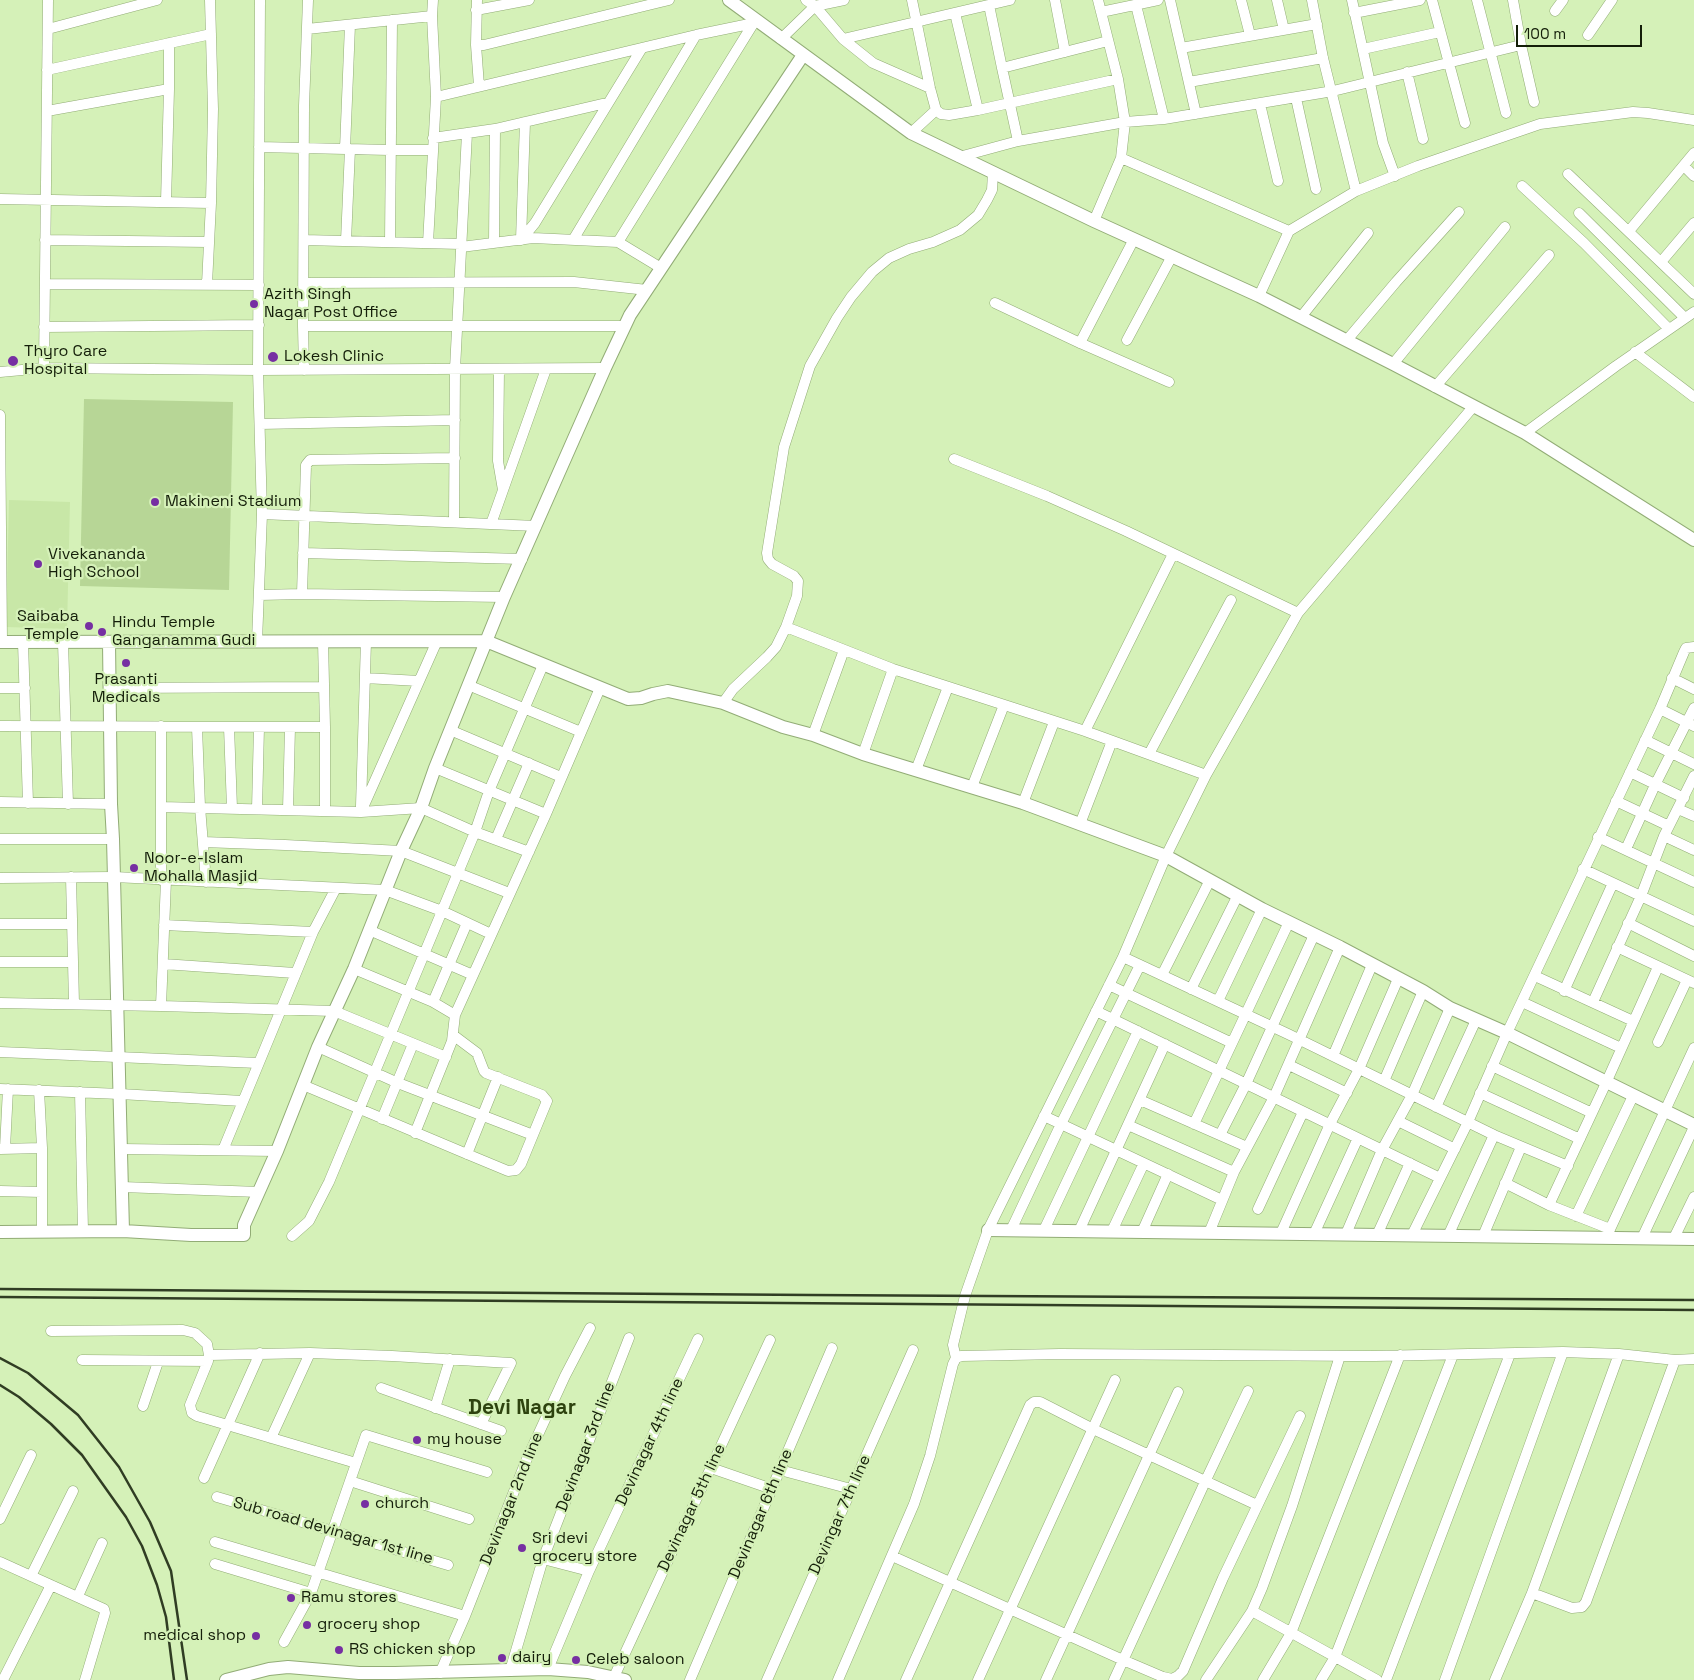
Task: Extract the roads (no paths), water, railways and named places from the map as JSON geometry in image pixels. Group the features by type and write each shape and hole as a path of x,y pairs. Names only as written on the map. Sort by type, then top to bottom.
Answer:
{"street":[{"path":"44,368 48,0"},
{"path":"48,29 157,0"},
{"path":"207,284 213,109 210,0"},
{"path":"257,642 262,514 258,370 260,0"},
{"path":"304,370 304,148 308,0"},
{"path":"428,243 436,97 433,0"},
{"path":"479,86 476,5 529,0"},
{"path":"476,45 484,45 652,2 669,0"},
{"path":"729,0 756,23 911,133 1094,221 1259,296 1394,364 1525,433 1694,540"},
{"path":"806,0 815,6 843,39 873,63 930,88"},
{"path":"781,39 815,6 844,0"},
{"path":"912,0 930,88 936,110 941,114 948,115 978,110 1118,79"},
{"path":"843,39 1010,0"},
{"path":"1054,0 1065,52"},
{"path":"1094,221 1121,158 1126,122 1118,79 1098,0"},
{"path":"1101,12 1158,0"},
{"path":"1170,0 1196,114"},
{"path":"1241,0 1250,35"},
{"path":"1277,0 1284,30"},
{"path":"1312,0 1323,58 1333,91 1356,191"},
{"path":"1352,0 1383,143 1394,176"},
{"path":"1354,13 1397,3 1420,0"},
{"path":"1432,0 1465,123"},
{"path":"1477,0 1506,113"},
{"path":"1514,0 1521,45 1534,102"},
{"path":"1554,11 1563,0"},
{"path":"1588,35 1612,0"},
{"path":"989,5 1018,141"},
{"path":"1136,5 1164,119"},
{"path":"955,13 978,110"},
{"path":"307,29 432,16"},
{"path":"390,242 392,20"},
{"path":"436,97 696,35 756,23"},
{"path":"618,242 756,23"},
{"path":"1181,48 1317,24"},
{"path":"346,241 350,25"},
{"path":"1363,49 1440,32"},
{"path":"47,70 211,34"},
{"path":"573,240 696,35"},
{"path":"1002,68 1108,41"},
{"path":"166,202 169,44"},
{"path":"959,156 1018,141 1126,122 1164,119 1333,91 1521,45"},
{"path":"520,240 535,222 642,48"},
{"path":"0,1232 123,1231 190,1235 244,1235 244,1225 277,1151 318,1047 354,969 504,597 605,368 625,326 647,290 803,55"},
{"path":"1189,82 1323,58"},
{"path":"1407,72 1423,139"},
{"path":"47,111 169,89"},
{"path":"1296,98 1316,189"},
{"path":"433,138 494,129 608,104"},
{"path":"1260,104 1278,181"},
{"path":"911,133 936,110"},
{"path":"1259,296 1290,231 1356,191 1540,124 1633,112 1694,120"},
{"path":"520,240 525,122"},
{"path":"494,129 494,243"},
{"path":"454,522 455,369 467,133"},
{"path":"260,146 432,150"},
{"path":"1629,231 1694,153"},
{"path":"1121,158 1290,231"},
{"path":"1684,166 1694,176"},
{"path":"723,703 733,689 767,658 776,647 786,627 797,596 798,581 794,576 772,564 766,553 784,447 810,366 842,311 872,272 889,258 960,230 978,215 987,200 992,190 993,173"},
{"path":"1568,174 1694,294"},
{"path":"1522,186 1584,243 1669,329"},
{"path":"0,199 211,203"},
{"path":"1347,340 1459,212"},
{"path":"1525,433 1690,315 1579,213"},
{"path":"1661,262 1694,223"},
{"path":"1394,364 1505,227"},
{"path":"1301,317 1368,234"},
{"path":"304,240 461,245 533,238 618,242 661,268"},
{"path":"1080,343 1134,239"},
{"path":"45,240 209,242"},
{"path":"1435,387 1550,255"},
{"path":"1128,340 1172,256"},
{"path":"304,283 574,282 647,290"},
{"path":"45,284 259,285"},
{"path":"995,303 1169,382"},
{"path":"44,327 258,325"},
{"path":"303,326 625,326"},
{"path":"1636,352 1694,397"},
{"path":"0,372 44,368 304,370 605,368"},
{"path":"499,369 498,462 503,491"},
{"path":"491,524 546,369"},
{"path":"838,1680 914,1504 930,1456 955,1361 953,1346 965,1296 988,1230 1123,957 1166,856 1206,775 1298,612 1473,407"},
{"path":"0,415 1,642 486,641 628,698 641,698 668,691 723,703 783,727 1022,803 1080,824 1166,856 1262,909 1340,947 1423,991 1450,1008 1507,1033 1694,1126 1642,1238"},
{"path":"260,424 455,420"},
{"path":"302,594 306,465 310,460 455,458"},
{"path":"954,459 1047,496 1126,531 1298,612"},
{"path":"262,514 536,526"},
{"path":"304,553 522,559"},
{"path":"1085,731 1173,554"},
{"path":"259,595 504,597"},
{"path":"1149,754 1231,600"},
{"path":"786,627 893,668 1112,740 1206,775"},
{"path":"323,641 325,811"},
{"path":"361,812 366,641"},
{"path":"361,812 437,641"},
{"path":"23,642 28,803"},
{"path":"63,642 68,804"},
{"path":"108,642 123,1231"},
{"path":"1412,1235 1468,1122 1507,1033 1660,708 1686,648 1694,647"},
{"path":"813,736 844,650"},
{"path":"292,1236 313,1215 329,1182 475,832 489,791 523,708 543,665"},
{"path":"863,754 893,668"},
{"path":"364,678 419,681"},
{"path":"1672,678 1694,689"},
{"path":"468,685 581,732"},
{"path":"916,770 948,686"},
{"path":"110,688 324,687"},
{"path":"0,688 24,688"},
{"path":"416,1133 446,1057 453,1035 455,1015 546,814 600,688"},
{"path":"972,788 1004,705"},
{"path":"1660,708 1690,725"},
{"path":"1626,849 1671,754 1690,725 1694,708"},
{"path":"1022,803 1054,722"},
{"path":"0,726 325,728"},
{"path":"161,726 161,807 164,880 161,1006"},
{"path":"198,727 200,807 206,882"},
{"path":"229,727 232,808"},
{"path":"257,809 259,727"},
{"path":"288,810 290,727"},
{"path":"450,730 561,777"},
{"path":"1080,824 1112,740"},
{"path":"1645,740 1694,764"},
{"path":"496,839 529,763"},
{"path":"435,768 546,814"},
{"path":"1630,772 1684,798"},
{"path":"1593,1002 1641,896 1664,836 1693,779"},
{"path":"1616,801 1669,826"},
{"path":"0,802 111,804"},
{"path":"161,807 361,812 420,808 475,832 529,852"},
{"path":"1678,809 1694,816"},
{"path":"1664,836 1694,850"},
{"path":"1598,837 1694,882"},
{"path":"0,839 114,839"},
{"path":"203,842 285,844 401,851 509,893"},
{"path":"1583,869 1694,921"},
{"path":"0,878 114,877 386,890 442,911 491,934"},
{"path":"71,878 74,1004"},
{"path":"1162,975 1210,880"},
{"path":"1564,991 1613,883"},
{"path":"223,1150 295,973 313,932 336,888"},
{"path":"1191,989 1238,895"},
{"path":"1218,1001 1262,909"},
{"path":"1194,1124 1289,922"},
{"path":"433,1002 467,923"},
{"path":"1628,923 1694,956"},
{"path":"0,924 72,924"},
{"path":"164,925 313,932"},
{"path":"369,930 473,975"},
{"path":"1220,1135 1273,1027 1314,934"},
{"path":"1209,1233 1234,1172 1289,1065 1340,947"},
{"path":"1617,947 1691,982 1658,1042"},
{"path":"1123,957 1246,1014 1494,1135 1568,1166"},
{"path":"0,962 73,962"},
{"path":"163,964 295,973"},
{"path":"1011,1230 1140,965"},
{"path":"1333,1056 1372,965"},
{"path":"1549,1206 1658,967"},
{"path":"354,969 433,1002 455,1015"},
{"path":"1535,976 1564,991 1633,1021"},
{"path":"1281,1234 1330,1124 1359,1069 1398,979"},
{"path":"1108,985 1232,1043"},
{"path":"1384,1081 1423,991"},
{"path":"1522,1002 1621,1048"},
{"path":"0,1004 74,1004 334,1011 446,1057"},
{"path":"1346,1234 1382,1150 1412,1095 1450,1008"},
{"path":"1096,1011 1440,1178"},
{"path":"1436,1107 1476,1020"},
{"path":"1044,1230 1138,1031"},
{"path":"303,1085 467,1154 508,1170 516,1170 521,1164 534,1135 546,1105 545,1098 542,1095 486,1073 478,1053 453,1035"},
{"path":"382,1119 413,1044"},
{"path":"1079,1231 1165,1044"},
{"path":"318,1047 398,1083 534,1135"},
{"path":"1609,1233 1694,1048"},
{"path":"0,1052 258,1063"},
{"path":"1289,1065 1347,1093"},
{"path":"1492,1066 1592,1113"},
{"path":"467,1154 498,1078"},
{"path":"42,1148 2,1148 4,1089 242,1101"},
{"path":"39,1090 42,1148 42,1231"},
{"path":"80,1092 83,1231"},
{"path":"1480,1092 1580,1139"},
{"path":"1576,1216 1633,1096"},
{"path":"1140,1100 1247,1147"},
{"path":"1258,1209 1304,1112"},
{"path":"1044,1116 1222,1200"},
{"path":"1398,1121 1455,1149"},
{"path":"1128,1125 1234,1172"},
{"path":"1448,1236 1494,1135"},
{"path":"1314,1234 1358,1138"},
{"path":"1483,1236 1521,1147"},
{"path":"121,1149 277,1151"},
{"path":"1112,1231 1144,1163"},
{"path":"1377,1235 1410,1163"},
{"path":"1142,1232 1168,1174"},
{"path":"1505,1183 1549,1206 1576,1216 1609,1233"},
{"path":"122,1187 259,1192"},
{"path":"0,1191 42,1192"},
{"path":"1674,1238 1694,1197"},
{"path":"988,1230 1448,1236 1609,1233 1642,1238 1694,1239"},
{"name":"Devinagar 2nd line","path":"440,1673 465,1616 526,1461 565,1376 590,1328"},
{"path":"51,1331 183,1330 195,1333 207,1344 208,1358 190,1405 190,1410 196,1416 356,1463"},
{"name":"Devinagar 3rd line","path":"510,1670 543,1560 629,1338"},
{"name":"Devinagar 4th line","path":"548,1669 589,1571 698,1339"},
{"name":"Devinagar 5th line","path":"620,1678 711,1468 770,1340"},
{"name":"Devinagar 6th line","path":"690,1680 832,1348"},
{"name":"Devingar 7th line","path":"767,1680 912,1350"},
{"path":"955,1361 967,1355 1340,1356 1563,1352 1619,1354 1675,1360 1694,1359"},
{"path":"1445,1680 1563,1352"},
{"path":"271,1438 310,1353"},
{"path":"82,1360 158,1362 260,1354 310,1353 511,1363 481,1424"},
{"path":"204,1478 260,1354"},
{"path":"1386,1680 1510,1354"},
{"path":"1496,1680 1532,1593 1619,1354"},
{"path":"1264,1680 1291,1633 1400,1355"},
{"path":"1321,1680 1335,1657 1453,1355"},
{"path":"1206,1680 1252,1611 1292,1506 1340,1356"},
{"path":"435,1408 450,1359"},
{"path":"1532,1593 1572,1608 1582,1607 1586,1602 1675,1360"},
{"path":"143,1406 158,1362"},
{"path":"978,1680 1115,1380"},
{"path":"381,1388 501,1431"},
{"path":"1114,1680 1248,1391"},
{"path":"1046,1680 1178,1392"},
{"path":"906,1680 1030,1405 1034,1402 1040,1402 1093,1429 1257,1505"},
{"path":"892,1556 1066,1635 1163,1677 1172,1679 1183,1671 1223,1578 1300,1416"},
{"path":"284,1642 311,1593 366,1435 486,1472"},
{"path":"0,1519 31,1454"},
{"path":"711,1468 772,1489"},
{"path":"780,1470 851,1489"},
{"path":"350,1481 469,1519"},
{"path":"32,1576 73,1492"},
{"name":"Sub road devinagar 1st line","path":"217,1497 448,1565"},
{"path":"215,1542 465,1616"},
{"path":"78,1596 102,1543"},
{"path":"543,1560 589,1571"},
{"path":"215,1564 311,1593"},
{"path":"1,1566 32,1576 101,1607 105,1613 85,1680"},
{"path":"3,1680 51,1584"},
{"path":"1252,1611 1377,1680"},
{"path":"226,1680 269,1669 288,1667 359,1673 440,1673 548,1669 588,1672 620,1678"}],"railway":[{"path":"0,1289 1694,1300"},
{"path":"0,1297 1694,1310"},
{"path":"0,1358 28,1373 78,1415 119,1467 150,1522 171,1571 187,1680"},
{"path":"0,1385 19,1397 51,1424 82,1455 126,1517 142,1546 157,1585 166,1617 174,1680"}],"place":[{"name":"Azith Singh Nagar Post Office","path":"254,304"},
{"name":"Lokesh Clinic","path":"273,357"},
{"name":"Thyro Care Hospital","path":"13,361"},
{"name":"Makineni Stadium","path":"155,502"},
{"name":"Vivekananda High School","path":"38,564"},
{"name":"Saibaba Temple","path":"89,626"},
{"name":"Hindu Temple Ganganamma Gudi","path":"102,632"},
{"name":"Prasanti Medicals","path":"126,663"},
{"name":"Noor-e-Islam Mohalla Masjid","path":"134,868"},
{"name":"my house","path":"417,1440"},
{"name":"church","path":"365,1504"},
{"name":"Sri devi grocery store","path":"522,1548"},
{"name":"Ramu stores","path":"291,1598"},
{"name":"grocery shop","path":"307,1625"},
{"name":"medical shop","path":"256,1636"},
{"name":"RS chicken shop","path":"339,1650"},
{"name":"dairy","path":"502,1658"},
{"name":"Celeb saloon","path":"576,1660"}],"district":[{"name":"Devi Nagar","path":"522,1408"}]}
